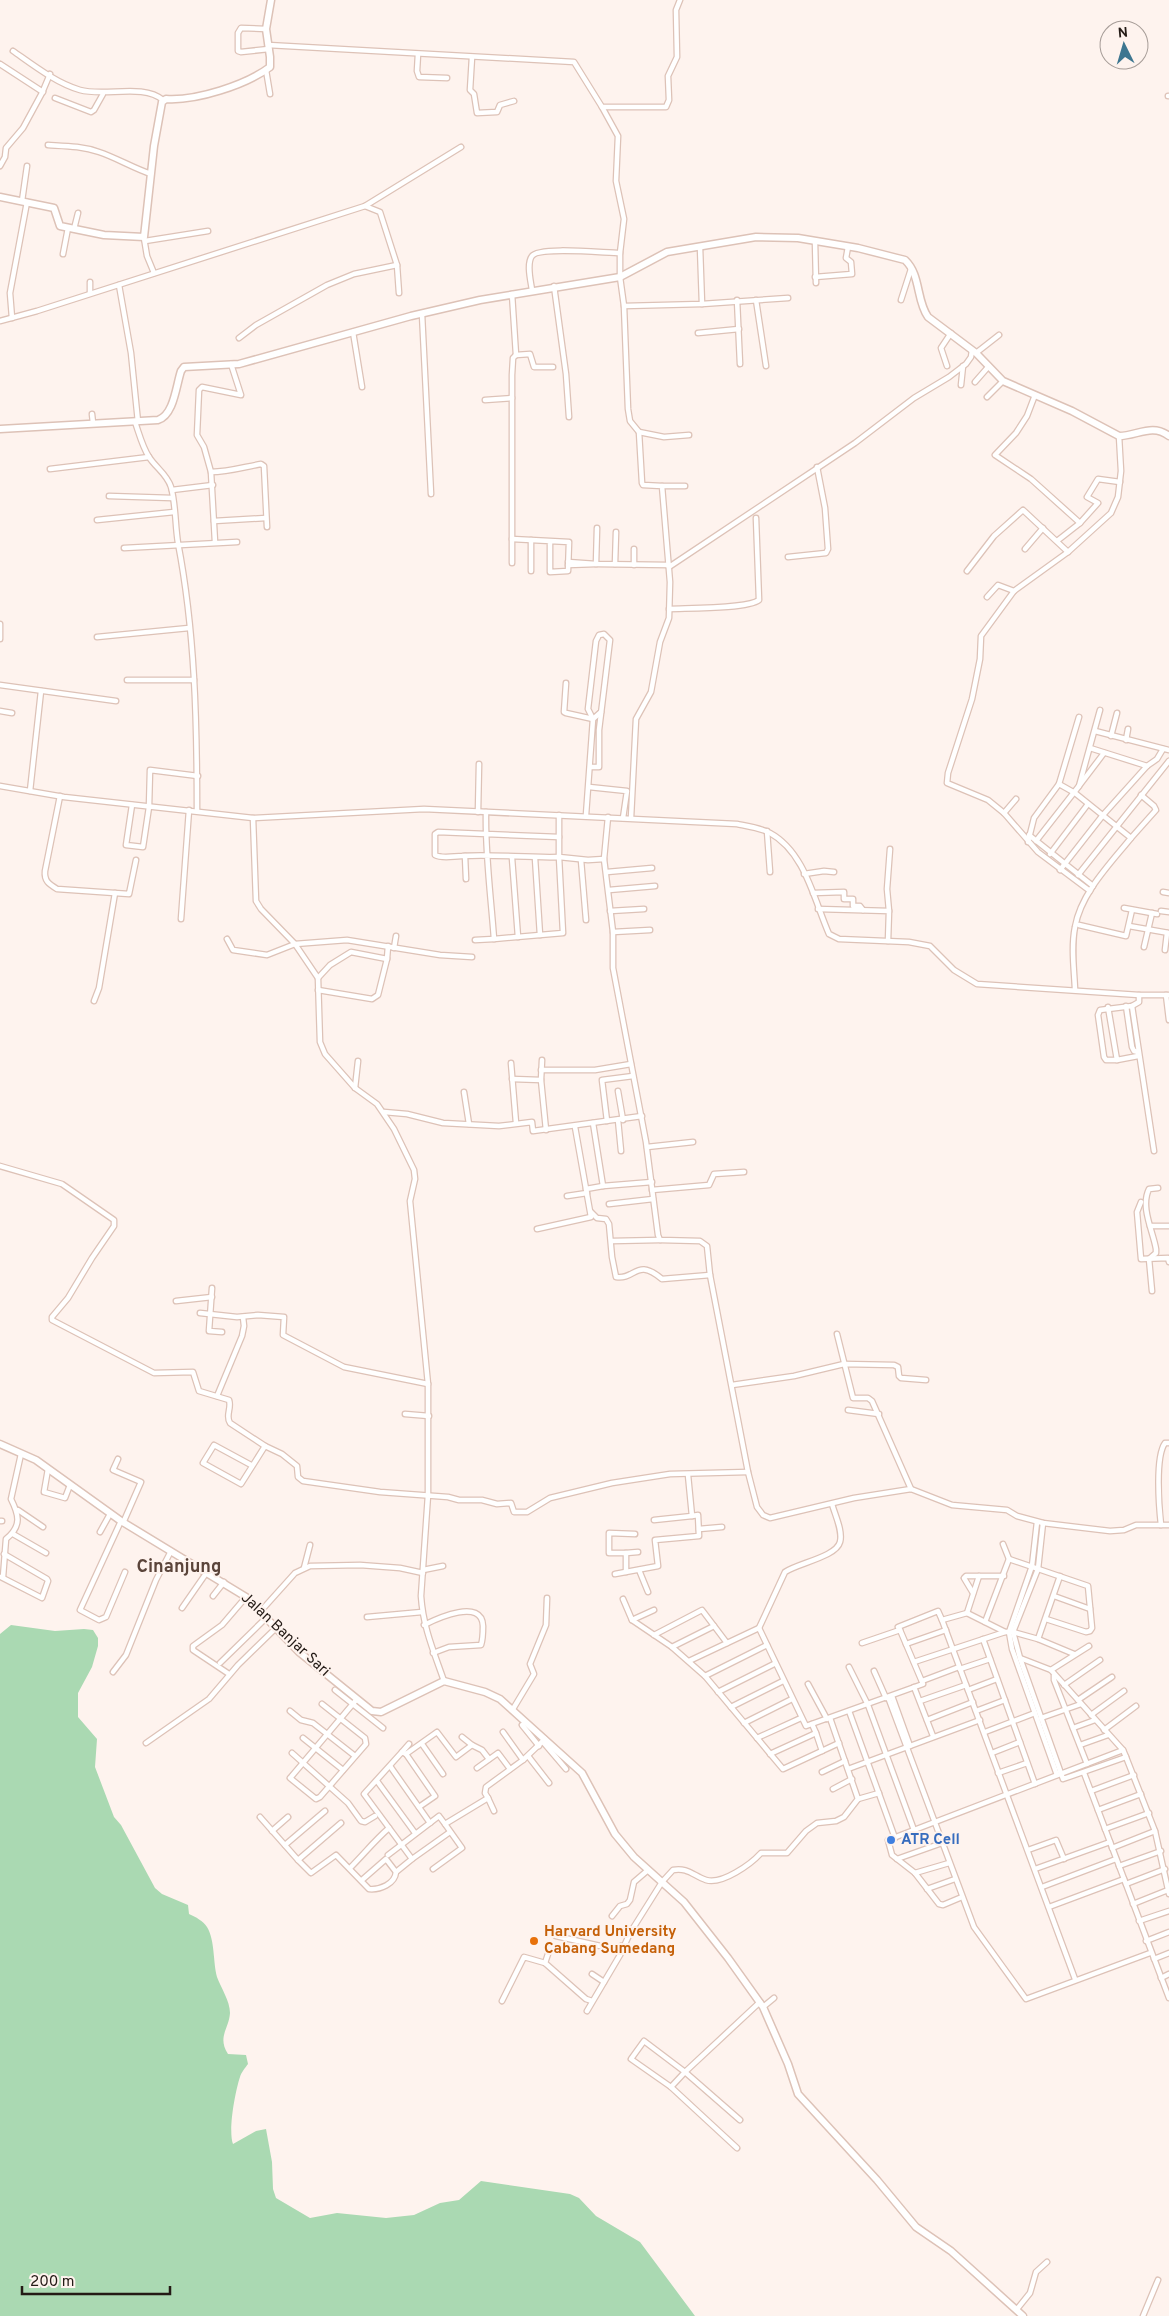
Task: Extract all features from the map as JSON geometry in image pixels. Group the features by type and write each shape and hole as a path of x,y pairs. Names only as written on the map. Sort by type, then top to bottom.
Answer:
{"street":[{"path":"13,51 77,89 105,93 130,91 163,99 182,100 237,84 266,70 271,64 266,29 271,0"},
{"path":"602,107 666,107 668,105 667,80 677,57 676,10 680,0"},
{"path":"266,29 241,28 238,34 238,51 269,47 574,62 618,136 616,181 624,219 620,254 620,277 624,306 628,409 630,421 639,432 642,483 643,485 685,486"},
{"path":"418,54 417,72 419,77 448,78"},
{"path":"472,57 470,90 474,94 477,113 496,112 501,104 514,101"},
{"path":"0,64 43,92"},
{"path":"266,70 270,94"},
{"path":"0,166 5,157 6,148 23,128 43,92 50,74"},
{"path":"55,98 91,112 105,93"},
{"path":"154,273 144,239 151,174 163,99"},
{"path":"48,145 80,147 100,152 132,168 151,174"},
{"path":"0,321 118,286 365,206 461,147"},
{"path":"12,318 10,293 25,202 26,166"},
{"path":"0,197 54,208 60,226 124,237 144,239 208,231"},
{"path":"365,206 380,212 397,265 400,293"},
{"path":"63,254 78,213"},
{"path":"0,429 136,422 164,418 168,412 184,367 239,364 422,314 532,290 620,277 667,252 756,238 798,238 905,260 919,286 923,310 928,317 974,351 1003,381 1072,411 1118,436 1127,436 1149,429 1168,434"},
{"path":"815,241 814,277 816,283"},
{"path":"700,247 702,304"},
{"path":"814,277 852,274 852,262 846,258 848,247"},
{"path":"532,290 530,262 531,256 534,254 559,250 620,254"},
{"path":"239,338 256,325 327,285 354,274 397,265"},
{"path":"901,300 911,269"},
{"path":"90,282 90,293"},
{"path":"118,286 131,353 136,422 149,457 165,475 172,490 178,544 186,580 194,680 198,776 197,811"},
{"path":"554,286 566,374 569,417"},
{"path":"512,294 516,355 513,358 512,367 512,563"},
{"path":"624,306 702,304 737,300 788,298"},
{"path":"737,300 740,364"},
{"path":"756,300 766,366"},
{"path":"422,314 431,494"},
{"path":"698,333 738,329"},
{"path":"353,332 362,387"},
{"path":"947,366 941,348 951,333"},
{"path":"568,564 669,566 855,443 914,398 943,381 963,366 974,351 999,335"},
{"path":"516,355 530,354 534,367 553,367"},
{"path":"215,542 211,472 198,434 198,390 202,387 241,395 231,364"},
{"path":"961,385 963,366"},
{"path":"975,382 989,366"},
{"path":"987,397 1003,381"},
{"path":"1035,395 1016,433 995,455 1031,479 1080,523"},
{"path":"485,400 512,398"},
{"path":"92,414 93,423"},
{"path":"639,432 664,436 689,435"},
{"path":"1092,888 1060,870 1028,842 1004,813 988,800 947,783 948,773 972,700 980,659 981,636 1014,591 1068,552 1112,513 1118,497 1121,472 1118,436"},
{"path":"50,468 149,457"},
{"path":"211,472 228,472 237,468 261,464 264,466 267,527"},
{"path":"788,557 826,553 828,549 825,508 817,467"},
{"path":"1057,541 1080,523 1098,503 1087,497 1098,479 1120,482"},
{"path":"172,490 213,485"},
{"path":"631,818 636,720 651,692 660,642 668,624 669,566 662,486"},
{"path":"109,496 172,498"},
{"path":"967,571 994,536 1023,510 1068,552"},
{"path":"97,520 174,512"},
{"path":"214,521 266,518"},
{"path":"669,609 737,606 754,604 759,600 756,518"},
{"path":"596,564 597,528"},
{"path":"1025,549 1043,528"},
{"path":"615,564 616,532"},
{"path":"512,539 532,540 569,542 568,572 550,572 550,541"},
{"path":"531,571 532,540"},
{"path":"124,548 237,542"},
{"path":"634,549 634,565"},
{"path":"988,597 998,586 1014,591"},
{"path":"0,624 0,639"},
{"path":"98,637 189,628"},
{"path":"586,815 593,719 588,709 596,641 599,635 604,634 610,640 601,712 599,767 590,767"},
{"path":"127,680 194,680"},
{"path":"566,683 564,712 593,719"},
{"path":"0,684 116,701"},
{"path":"30,791 41,691"},
{"path":"1036,841 1075,793 1100,710"},
{"path":"0,711 12,713"},
{"path":"593,719 601,712"},
{"path":"1111,736 1117,713"},
{"path":"1028,842 1034,818 1059,784 1079,717"},
{"path":"1126,740 1128,729"},
{"path":"1095,731 1169,750"},
{"path":"1090,748 1147,766"},
{"path":"1060,870 1103,815 1147,766 1157,759 1163,750"},
{"path":"1078,786 1104,753"},
{"path":"1078,876 1169,761"},
{"path":"478,812 479,764"},
{"path":"132,805 126,845 144,847 149,807 150,770 198,776"},
{"path":"1059,784 1075,793 1131,838"},
{"path":"0,786 60,796 253,818 424,810 586,815 737,824 768,832 786,845 798,859 829,934 839,939 909,942 930,946 954,970 977,984 1075,989 1139,995 1167,995 1169,1020"},
{"path":"589,787 627,791 623,818"},
{"path":"1075,989 1074,933 1080,910 1092,888 1131,838 1156,810 1141,795"},
{"path":"60,796 45,877 49,884 57,889 131,893 136,860"},
{"path":"1004,813 1016,799"},
{"path":"1050,854 1088,804"},
{"path":"181,919 188,810"},
{"path":"486,812 494,938"},
{"path":"475,940 563,933 559,815"},
{"path":"608,817 604,859 613,932 613,968 642,1116 660,1240"},
{"path":"253,818 256,901 260,909 295,944 318,978 320,1042 322,1051 355,1088 377,1104 384,1112 415,1174 410,1201 428,1384 429,1416 428,1495 422,1612 424,1625 444,1682 493,1695 513,1709 544,1740 582,1773 615,1834 648,1870 684,1902 761,2004 801,2098 877,2180 916,2227 951,2251 1023,2316"},
{"path":"559,837 436,832 437,856 604,859"},
{"path":"768,832 770,872"},
{"path":"1029,835 1092,888"},
{"path":"888,941 889,911 887,889 890,849"},
{"path":"465,856 466,880"},
{"path":"512,858 518,937"},
{"path":"536,858 540,935"},
{"path":"581,860 586,920"},
{"path":"607,872 652,868"},
{"path":"804,874 824,871 834,872"},
{"path":"608,890 655,886"},
{"path":"813,893 844,892 844,899 853,899 853,906 860,906 863,910"},
{"path":"94,1001 99,988 115,893"},
{"path":"1124,908 1157,913 1169,912"},
{"path":"610,911 644,909"},
{"path":"818,909 889,911"},
{"path":"1079,925 1125,936 1132,910"},
{"path":"1144,947 1148,930 1157,913"},
{"path":"1128,926 1168,933 1165,950"},
{"path":"613,932 650,930"},
{"path":"394,948 396,936"},
{"path":"227,939 233,950 262,955 273,954 295,944 347,940 440,955 472,957"},
{"path":"318,990 372,999 378,995 387,959 388,946"},
{"path":"318,978 330,965 351,952 387,959"},
{"path":"1138,1054 1117,1060 1106,1060 1098,1015 1100,1010 1108,1007 1129,1006 1139,1002 1139,995"},
{"path":"1129,1006 1154,1151"},
{"path":"1108,1007 1117,1060"},
{"path":"542,1060 541,1080 546,1130"},
{"path":"355,1088 358,1061"},
{"path":"511,1062 516,1123"},
{"path":"542,1070 594,1070 631,1064"},
{"path":"607,1121 602,1080 633,1076"},
{"path":"512,1079 541,1080"},
{"path":"618,1091 621,1151"},
{"path":"464,1092 469,1124"},
{"path":"384,1112 407,1114 443,1123 499,1126 532,1122 533,1131 575,1127 642,1116"},
{"path":"593,1123 603,1186"},
{"path":"538,1229 590,1219 591,1212 575,1127"},
{"path":"647,1147 693,1142"},
{"path":"0,1166 62,1184 114,1220 114,1226 68,1298 52,1317 52,1320 154,1372 193,1372 200,1392 229,1400 231,1405 228,1417 230,1423 265,1446 282,1454 296,1466 298,1477 303,1481 380,1492 448,1497 459,1500 482,1500 497,1504 510,1503 514,1512 518,1513 527,1512 550,1498 612,1483 663,1475 748,1472"},
{"path":"652,1190 709,1185 714,1174 744,1172"},
{"path":"567,1196 603,1186 652,1182"},
{"path":"1152,1291 1150,1259 1156,1253 1156,1248 1150,1226 1148,1190 1158,1188"},
{"path":"609,1204 653,1199"},
{"path":"1141,1202 1137,1212 1141,1260 1168,1258 1169,1262"},
{"path":"591,1212 597,1218 606,1219 610,1226 612,1257 618,1278 642,1270 653,1271 662,1279 710,1275"},
{"path":"1150,1226 1169,1226"},
{"path":"612,1241 660,1240 703,1242 707,1246 710,1275 748,1472 757,1507 766,1517 770,1518 854,1498 911,1489 952,1505 1007,1510 1017,1516 1043,1523 1110,1532 1124,1530 1136,1525 1169,1525"},
{"path":"209,1337 212,1288"},
{"path":"176,1301 212,1297"},
{"path":"200,1313 284,1317 283,1335 344,1367 428,1384"},
{"path":"217,1396 242,1336 243,1316"},
{"path":"210,1331 222,1332"},
{"path":"837,1334 853,1398 870,1399 879,1414 911,1489"},
{"path":"732,1385 794,1376 844,1364 896,1366 902,1378 926,1380"},
{"path":"848,1410 879,1414"},
{"path":"405,1414 429,1416"},
{"path":"1160,1525 1160,1461 1163,1446 1165,1443 1169,1443"},
{"name":"Jalan Banjar Sari","path":"0,1444 36,1460 122,1522 246,1597 299,1652 355,1701 372,1711 380,1712 444,1682"},
{"path":"251,1465 214,1445 203,1463 241,1484 251,1465 265,1446"},
{"path":"21,1454 11,1499 18,1510 43,1527"},
{"path":"118,1459 113,1470 142,1482 80,1610 99,1620 106,1617 125,1572"},
{"path":"48,1469 44,1492 65,1498 70,1485"},
{"path":"688,1475 692,1516"},
{"path":"689,1661 759,1628 786,1572 835,1551 840,1543 840,1533 832,1504"},
{"path":"4,1554 47,1579 42,1598 1,1577 4,1554 6,1539 14,1534 18,1510"},
{"path":"100,1532 110,1514"},
{"path":"615,1574 658,1566 655,1540 699,1536 698,1515 654,1520"},
{"path":"1037,1522 1032,1566 1009,1632 1012,1649 1035,1713 1059,1774 1065,1780 1126,1757"},
{"path":"1043,1523 1038,1569 1009,1632 1020,1658 1059,1774"},
{"path":"698,1529 722,1527"},
{"path":"635,1534 609,1533 609,1553 638,1552"},
{"path":"14,1534 46,1553"},
{"path":"985,1622 1010,1559 1003,1544"},
{"path":"304,1568 310,1545"},
{"path":"113,1672 126,1655 156,1580 171,1551"},
{"path":"626,1552 626,1572"},
{"path":"1010,1559 1088,1586 1092,1628 1090,1631 1086,1632 1046,1619"},
{"path":"260,1612 295,1573 304,1568 360,1565 423,1572 443,1566"},
{"path":"639,1570 648,1592"},
{"path":"182,1608 207,1572"},
{"path":"967,1613 979,1576"},
{"path":"973,1593 964,1577 1004,1576"},
{"path":"1038,1639 1060,1576"},
{"path":"213,1596 224,1582"},
{"path":"1054,1596 1090,1609"},
{"path":"229,1674 193,1650 193,1646 222,1625 246,1597"},
{"path":"513,1709 534,1674 530,1664 546,1625 547,1598"},
{"path":"623,1599 632,1620 672,1647 705,1676 783,1769 839,1743"},
{"path":"632,1620 654,1610"},
{"path":"654,1635 702,1610 727,1643"},
{"path":"424,1625 446,1614 457,1612 466,1611 481,1616 483,1639 481,1645 449,1647 433,1653"},
{"path":"759,1628 774,1664 806,1726 923,1684 898,1626 938,1611 985,1732 1006,1796 1076,1980"},
{"path":"367,1617 422,1612"},
{"path":"942,1620 967,1613 1009,1632 1038,1639 1074,1654"},
{"path":"220,1663 266,1618"},
{"path":"672,1647 714,1626"},
{"path":"146,1743 209,1699 229,1674 276,1628"},
{"path":"862,1643 900,1630"},
{"path":"906,1644 946,1630"},
{"path":"914,1662 1009,1632"},
{"path":"982,1639 1035,1784"},
{"path":"705,1676 766,1646"},
{"path":"1052,1672 1074,1654 1089,1646"},
{"path":"1020,1658 1052,1672 1123,1750 1155,1831 1169,1892 1133,1904"},
{"path":"922,1681 990,1659"},
{"path":"1064,1685 1100,1660"},
{"path":"718,1692 774,1664"},
{"path":"850,1667 868,1705 914,1830"},
{"path":"874,1671 889,1697 974,1927 1026,2000 1150,1953"},
{"path":"1052,1672 1086,1764"},
{"path":"1041,1718 1066,1710 1112,1676"},
{"path":"920,1701 997,1679"},
{"path":"731,1707 783,1681"},
{"path":"808,1684 828,1718 839,1743 858,1799"},
{"path":"914,1687 933,1736"},
{"path":"336,1690 355,1701 382,1728"},
{"path":"1091,1715 1124,1691"},
{"path":"744,1723 792,1699"},
{"path":"976,1711 1005,1700"},
{"path":"322,1704 340,1719 366,1740 366,1744 330,1786 316,1799 291,1780 291,1777 316,1748 327,1734 340,1719 355,1701"},
{"path":"927,1720 972,1702"},
{"path":"1104,1730 1136,1706"},
{"path":"290,1711 301,1720 313,1723 355,1756"},
{"path":"849,1711 895,1838"},
{"path":"985,1732 1035,1713"},
{"path":"757,1738 801,1718"},
{"path":"848,1769 980,1720"},
{"path":"1073,1728 1095,1720"},
{"path":"812,1724 822,1751"},
{"path":"522,1725 539,1746"},
{"path":"364,1794 404,1753 422,1744 437,1732 456,1758 472,1745"},
{"path":"503,1732 522,1760"},
{"path":"770,1754 816,1734"},
{"path":"1080,1746 1108,1734"},
{"path":"462,1737 482,1750 489,1759"},
{"path":"303,1738 343,1770"},
{"path":"494,1811 485,1793 486,1787 528,1756 544,1740"},
{"path":"544,1740 566,1769"},
{"path":"992,1753 1020,1742"},
{"path":"404,1753 409,1744"},
{"path":"422,1744 443,1774"},
{"path":"962,1898 941,1905 915,1873 892,1855 888,1842 914,1830 1123,1750"},
{"path":"404,1753 434,1796 419,1807"},
{"path":"477,1768 498,1753 510,1769"},
{"path":"292,1754 353,1808 361,1821 365,1822 375,1816"},
{"path":"528,1756 549,1783"},
{"path":"822,1772 845,1761"},
{"path":"998,1773 1027,1763"},
{"path":"390,1766 430,1823"},
{"path":"1084,1773 1150,1953 1169,1997"},
{"path":"1091,1791 1134,1775"},
{"path":"833,1789 852,1780"},
{"path":"377,1781 415,1833"},
{"path":"360,1787 412,1859"},
{"path":"587,2011 630,1933 662,1882 673,1870 679,1868 687,1870 710,1881 719,1879 748,1866 761,1853 787,1853 806,1831 817,1823 836,1821 844,1817 858,1799 879,1793"},
{"path":"1098,1810 1141,1794"},
{"path":"445,1824 488,1798"},
{"path":"286,1845 325,1810"},
{"path":"1105,1829 1149,1813"},
{"path":"388,1855 401,1843 439,1816 462,1848 433,1869"},
{"path":"260,1817 311,1873 336,1855 369,1889 375,1890 390,1882 396,1876 396,1872 450,1832"},
{"path":"272,1831 288,1817"},
{"path":"298,1860 341,1823"},
{"path":"350,1868 370,1848 373,1842 389,1828"},
{"path":"1112,1848 1155,1831"},
{"path":"1028,1850 1056,1840 1064,1859"},
{"path":"1035,1869 1110,1842"},
{"path":"897,1859 942,1843"},
{"path":"1119,1866 1161,1851"},
{"path":"362,1880 386,1859 396,1872"},
{"path":"1042,1887 1116,1859"},
{"path":"915,1873 949,1863"},
{"path":"1126,1884 1165,1869"},
{"path":"612,1916 620,1906 627,1904 630,1900 634,1882 648,1870"},
{"path":"927,1889 955,1879"},
{"path":"1049,1907 1124,1879"},
{"path":"1139,1921 1169,1911"},
{"path":"1146,1941 1169,1932"},
{"path":"556,1936 618,1950 621,1945 624,1946"},
{"path":"1154,1959 1169,1953"},
{"path":"545,1964 548,1954"},
{"path":"502,2001 523,1958 545,1964 586,1999 592,2001"},
{"path":"592,1974 604,1982"},
{"path":"1161,1978 1169,1974"},
{"path":"671,2087 685,2072 761,2004 774,1998"},
{"path":"737,2148 671,2087 631,2059 644,2041 685,2072 740,2120"},
{"path":"1017,2310 1030,2293 1036,2272 1047,2262"},
{"path":"1143,2316 1158,2280"}],"green space":[{"path":"11,1625 55,1631 93,1630 98,1638 98,1646 92,1667 78,1693 78,1717 97,1739 95,1767 114,1817 121,1825 155,1888 162,1894 188,1905 189,1914 203,1923 210,1932 217,1977 230,2008 229,2019 224,2033 225,2048 228,2054 246,2055 248,2064 241,2075 234,2101 231,2130 233,2144 256,2131 266,2129 272,2162 273,2189 276,2198 310,2218 337,2213 386,2218 414,2215 440,2203 459,2200 481,2181 570,2194 579,2198 596,2216 640,2242 695,2316 0,2316 0,1634"}],"place":[{"name":"ATR Cell","path":"891,1840"},
{"name":"Harvard University Cabang Sumedang","path":"534,1941"}],"district":[{"name":"Cinanjung","path":"179,1567"}]}
